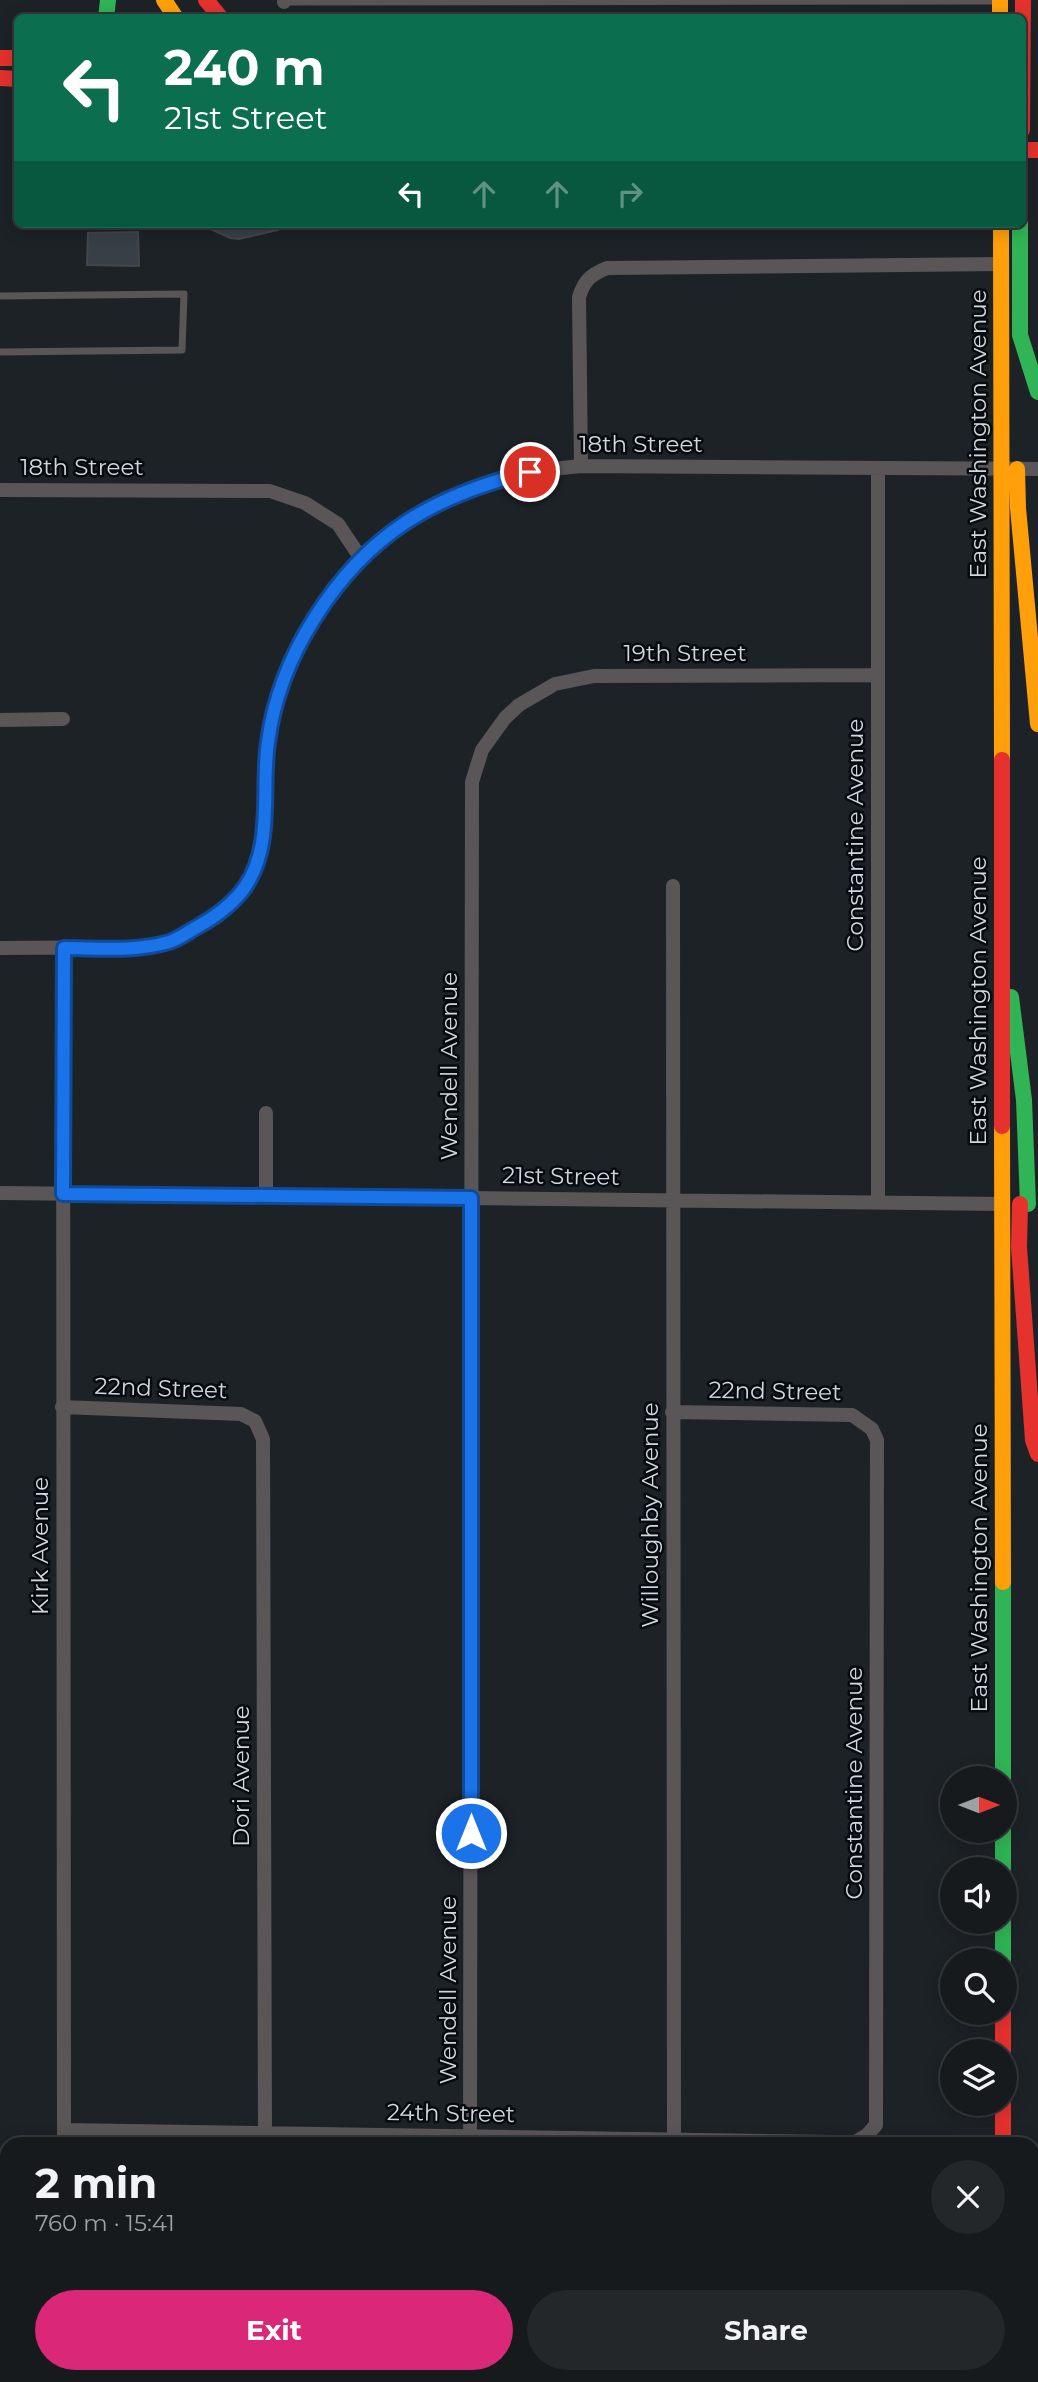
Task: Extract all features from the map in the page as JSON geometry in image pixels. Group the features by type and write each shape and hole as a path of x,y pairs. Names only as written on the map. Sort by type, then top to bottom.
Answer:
{"main road":[{"path":"206,0 218,14"},
{"name":"East Washington Avenue","path":"1001,228 1003,1766"},
{"path":"1020,228 1019,324 1023,350 1038,392"},
{"path":"1017,469 1018,508 1038,724"},
{"path":"1001,941 1018,1039 1028,1164 1029,1204 1019,1247 1033,1440 1038,1454"},
{"name":"21st Street","path":"1002,1204 1029,1204"},
{"path":"1003,2116 1003,2137"}],"street":[{"path":"581,466 579,298 584,282 593,273 607,268 1001,264"},
{"name":"18th Street","path":"0,490 270,491 305,503 338,524 360,557 426,509 483,484 545,469 581,466 1038,469"},
{"name":"Constantine Avenue","path":"878,468 878,1202"},
{"path":"0,948 138,947 170,942 217,917 246,886 262,848 268,741 284,676 296,648 334,587 360,557"},
{"name":"19th Street","path":"505,718 519,705 555,684 594,676 877,675"},
{"name":"Wendell Avenue","path":"470,2136 472,782 482,750 505,718"},
{"path":"0,720 64,719"},
{"name":"Willoughby Avenue","path":"673,886 674,2137"},
{"name":"Kirk Avenue","path":"64,948 64,2137"},
{"path":"266,1113 266,1196"},
{"name":"21st Street","path":"0,1193 1002,1204"},
{"name":"22nd Street","path":"62,1407 241,1414 255,1421"},
{"name":"22nd Street","path":"672,1412 852,1415 872,1429"},
{"name":"Dori Avenue","path":"255,1421 264,1439 265,2133"},
{"name":"Constantine Avenue","path":"864,2137 876,2125 877,1440 872,1429"},
{"name":"24th Street","path":"64,2137 265,2133 504,2137"}],"lane":[{"path":"284,1 1000,6"},
{"path":"0,296 184,294 182,350 0,352"}],"building":[{"path":"209,228 278,228 239,239 230,238"},
{"path":"138,232 139,266 87,265 88,233"}],"traffic: fast":[{"path":"106,14 108,0"},
{"path":"1020,228 1020,335 1038,392"},
{"path":"1011,997 1024,1100 1028,1204"},
{"path":"1003,1582 1003,1766"},
{"path":"1003,1843 1003,1857"},
{"path":"1003,1934 1003,1948"}],"traffic: slow":[{"path":"164,0 173,14"},
{"path":"1000,0 1000,14"},
{"path":"1001,228 1002,760"},
{"path":"1017,469 1018,508 1038,724"},
{"path":"1002,1126 1003,1582"}],"traffic: jam":[{"path":"206,0 218,14"},
{"path":"1023,0 1023,14"},
{"path":"0,58 14,58"},
{"path":"0,78 14,79"},
{"path":"1026,150 1038,150"},
{"path":"1002,760 1002,1126"},
{"path":"1020,1204 1019,1247 1033,1440 1038,1454"},
{"path":"1003,2025 1003,2039"},
{"path":"1003,2116 1003,2137"}],"route":[{"path":"471,1833 471,1198 63,1194 64,948 138,947 170,942 217,917 246,886 262,848 268,741 284,676 296,648 334,587 360,557 426,509 483,484 530,472"}]}
